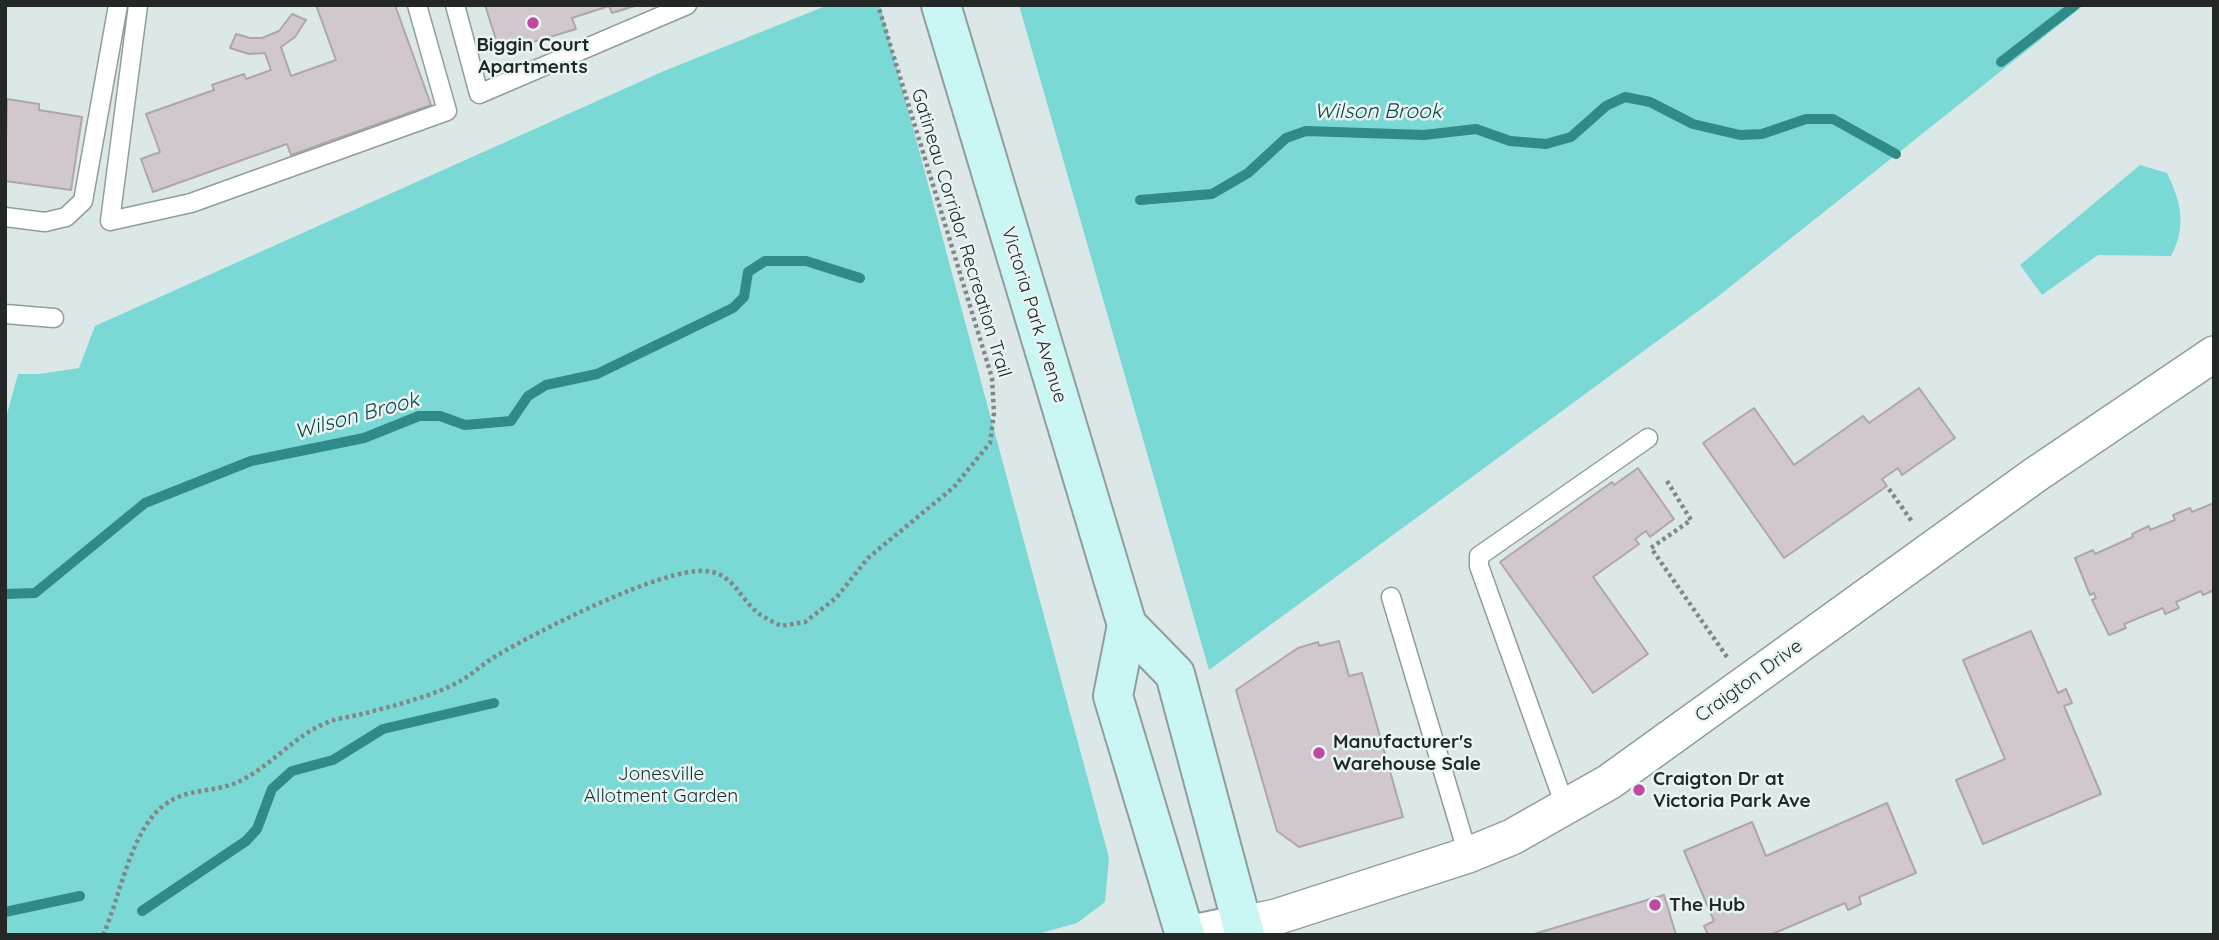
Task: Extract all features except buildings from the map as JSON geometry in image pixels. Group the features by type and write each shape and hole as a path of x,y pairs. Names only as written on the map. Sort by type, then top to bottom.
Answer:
{"main road":[{"name":"Victoria Park Avenue","path":"941,5 1127,625 1175,674 1243,929"},
{"name":"Victoria Park Avenue","path":"1127,625 1113,696 1188,935"}],"street":[{"name":"Craigton Drive","path":"1243,929 1468,855 1511,837 1609,782 2035,475 2214,354"},
{"path":"1188,935 1243,929"}],"lane":[{"path":"5,217 45,222 66,217 83,201 118,5"},
{"path":"138,5 110,221 191,203 447,111 417,5"},
{"path":"455,5 479,94 687,5"},
{"path":"5,314 54,318"},
{"path":"1565,806 1479,566 1479,556 1648,438"},
{"path":"1391,597 1468,855"}],"path":[{"name":"Gatineau Corridor Recreation Trail","path":"103,935 128,862 143,832 162,807 188,792 232,784 270,762 324,723 400,705 461,681 493,657 566,619 688,571 709,571 730,579 757,612 781,626 805,622 836,598 868,558 954,487 990,443 994,413 992,378 878,5"},
{"path":"1667,481 1691,520 1651,548 1745,683"}],"green space":[{"name":"Jonesville Allotment Garden","path":"828,5 880,5 1109,858 1105,902 1077,923 1034,935 5,935 5,421 18,374 79,368 95,326 664,71"},
{"path":"1019,5 2084,5 1716,298 1209,670"},
{"path":"2140,165 2167,173 2176,194 2180,224 2171,256 2098,255 2042,295 2020,265"}],"waterway":[{"name":"Wilson Brook","path":"2001,62 2075,5"},
{"name":"Wilson Brook","path":"1140,200 1212,194 1248,173 1286,138 1306,131 1424,135 1476,129 1510,141 1546,144 1571,137 1606,106 1625,97 1650,102 1693,124 1740,135 1762,134 1806,119 1833,119 1896,154"},
{"name":"Wilson Brook","path":"5,594 35,593 145,503 251,461 364,438 419,416 440,416 465,425 511,421 528,396 546,385 597,374 733,308 744,297 748,272 765,261 806,261 860,278"},
{"path":"142,911 246,841 257,829 272,789 292,771 333,760 383,729 494,703"},
{"path":"5,912 80,896"}],"place":[{"name":"Biggin Court Apartments","path":"533,23"},
{"name":"Manufacturer's Warehouse Sale","path":"1319,753"},
{"name":"Craigton Dr at Victoria Park Ave","path":"1639,790"},
{"name":"The Hub","path":"1655,905"}]}
